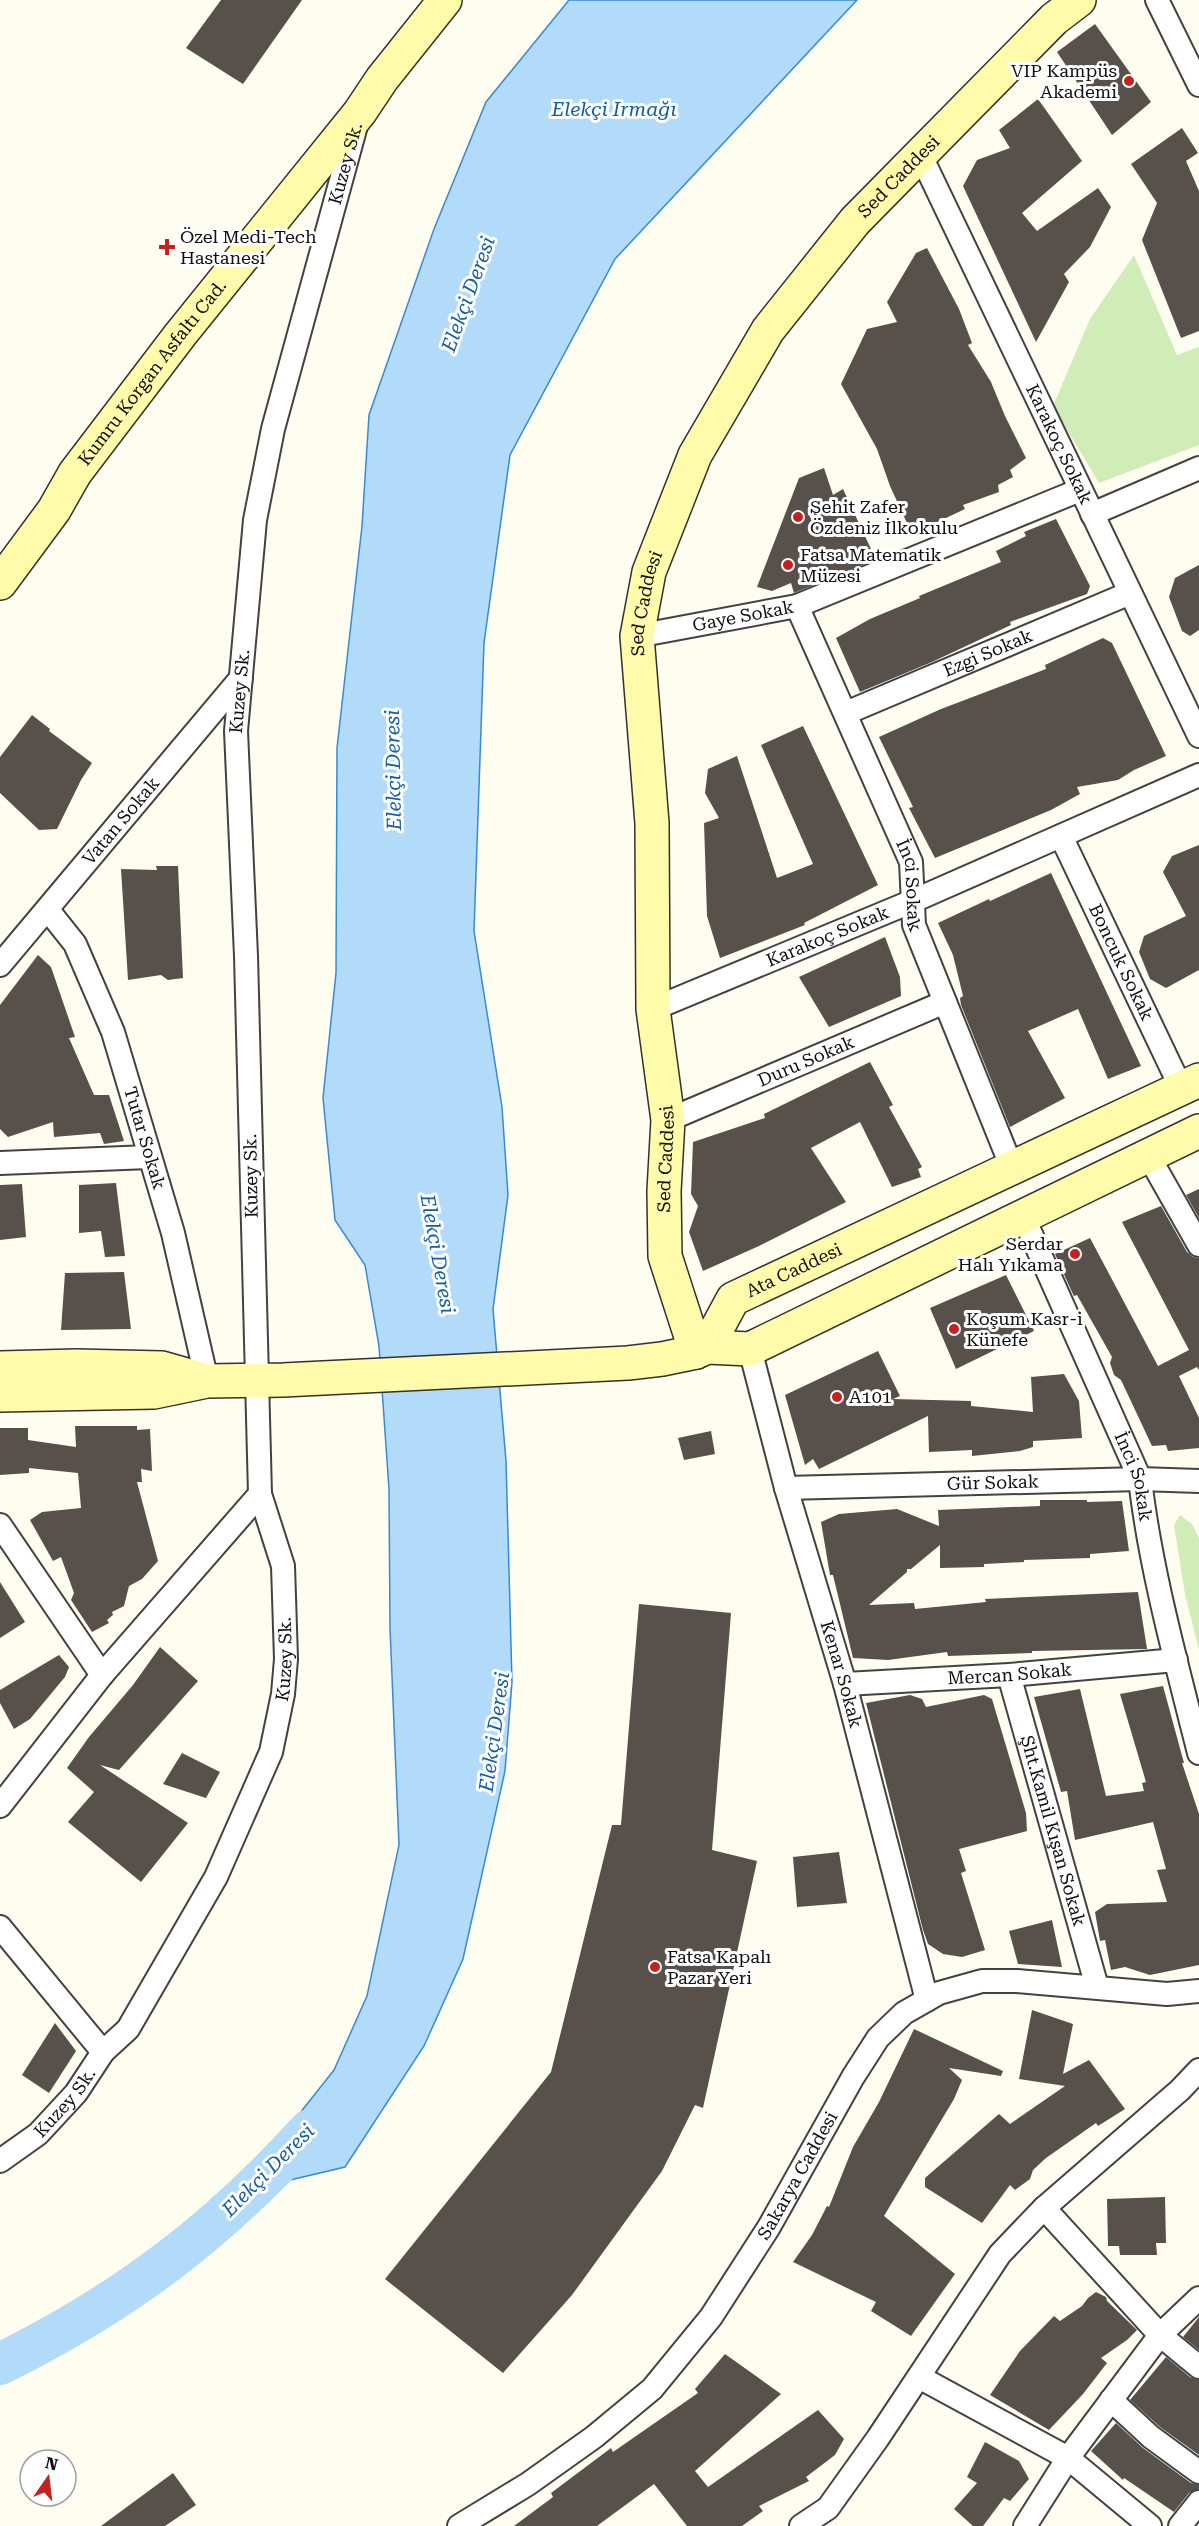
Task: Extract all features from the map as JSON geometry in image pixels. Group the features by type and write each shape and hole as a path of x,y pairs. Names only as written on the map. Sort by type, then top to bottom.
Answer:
{"main road":[{"name":"Kumru Korgan Asfaltı Cad.","path":"0,583 54,510 75,473 180,334 360,112 382,79 445,0"},
{"name":"Sed Caddesi","path":"702,1350 665,1256 664,1191 668,1120 653,1009 652,823 637,636 649,572 695,455 762,340 855,221 1054,19 1079,0"},
{"path":"0,547 22,521 75,473"},
{"name":"Ata Caddesi","path":"702,1350 733,1299 1190,1084"},
{"path":"0,1368 154,1392 207,1381 628,1364 702,1350 750,1349 1199,1131"},
{"path":"0,1395 77,1380 162,1368 207,1381"}],"street":[{"path":"1156,0 1199,85"},
{"name":"Kuzey Sk.","path":"0,2161 38,2134 76,2093 103,2052 129,2029 216,1877 271,1752 283,1694 286,1659 283,1566 260,1494 270,1380 246,956 237,730 255,520 273,429 360,112"},
{"name":"Karakoç Sokak","path":"920,154 1199,736"},
{"path":"1092,514 1199,468"},
{"name":"Gaye Sokak","path":"637,636 797,606 1080,490"},
{"name":"Ezgi Sokak","path":"846,713 1130,593"},
{"name":"İnci Sokak","path":"797,606 911,862 914,925 1012,1168"},
{"name":"Vatan Sokak","path":"0,965 241,678"},
{"name":"Karakoç Sokak","path":"653,1009 913,901 1199,775"},
{"name":"Boncuk Sokak","path":"1061,836 1190,1084"},
{"name":"Tutar Sokak","path":"48,910 75,944 113,1032 172,1233 207,1381"},
{"name":"Duru Sokak","path":"668,1120 945,1002"},
{"path":"1148,1155 1199,1245"},
{"path":"0,1163 148,1157"},
{"name":"İnci Sokak","path":"1023,1216 1140,1479 1143,1506 1176,1660 1199,1753"},
{"name":"Kenar Sokak","path":"750,1349 786,1488 845,1684 927,2000"},
{"name":"Gür Sokak","path":"786,1488 1140,1479 1199,1481"},
{"path":"0,1806 102,1675 260,1494"},
{"path":"0,1525 102,1675"},
{"name":"Mercan Sokak","path":"845,1684 1009,1675 1176,1660"},
{"name":"Şht.Kamil Kışan Sokak","path":"1009,1675 1097,1987"},
{"path":"0,1927 103,2052"},
{"name":"Sakarya Caddesi","path":"459,2526 528,2484 594,2437 652,2389 711,2317 756,2247 878,2038 904,2013 939,1993 982,1982 1017,1980 1167,1994 1199,1991"},
{"path":"801,2526 827,2517 1000,2254 1044,2208 1180,2090 1199,2070"},
{"path":"1044,2208 1160,2335 1199,2367"},
{"path":"1025,2526 1068,2458 1160,2335 1199,2298"},
{"path":"919,2377 1068,2458 1150,2526"},
{"path":"1111,2400 1151,2437 1199,2472"},
{"path":"1180,2526 1199,2502"}],"green space":[{"path":"1134,255 1177,355 1199,347 1199,445 1099,483 1053,406 1090,319"},
{"path":"1180,1515 1192,1524 1199,1538 1199,1650 1185,1594 1174,1525"}],"water":[{"name":"Elekçi Irmağı","path":"569,0 857,0 615,259 510,455 484,643 474,931 502,1107 508,1195 493,1309 506,1461 512,1682 505,1771 463,1959 424,2046 345,2167 269,2185 277,2142 334,2070 367,1996 399,1845 390,1628 389,1489 379,1346 365,1265 335,1220 323,1098 336,973 337,748 362,526 369,415 434,229 486,102"}],"building":[{"path":"221,0 302,0 243,84 186,48"},
{"path":"1095,24 1151,102 1112,135 1057,52"},
{"path":"1038,99 1082,161 1022,213 1037,231 1098,188 1111,207 1090,247 1064,274 1069,282 1036,342 963,186 977,160 1010,148 999,130"},
{"path":"1182,128 1198,153 1186,161 1199,191 1199,331 1181,338 1142,240 1157,203 1131,164"},
{"path":"927,248 959,309 972,343 968,345 991,382 1026,458 1010,470 1013,477 998,485 999,492 963,505 965,509 912,534 890,486 877,449 841,384 867,329 897,322 887,302 916,253"},
{"path":"824,468 833,495 843,489 871,549 865,564 794,593 791,583 772,591 757,587 799,478"},
{"path":"1056,519 1090,586 1087,594 1010,622 1011,625 932,662 860,692 836,638 870,619 920,598 919,596 1001,562 996,551 1026,536 1024,532"},
{"path":"1199,565 1199,630 1190,636 1182,631 1169,597 1175,578"},
{"path":"1103,638 1112,643 1166,756 1118,780 1077,787 1080,794 1051,810 935,858 909,808 913,807 879,737 941,709 1046,669 1045,665"},
{"path":"32,715 50,729 49,731 92,763 57,829 39,830 0,793 0,757"},
{"path":"803,726 878,885 804,923 805,925 720,958 707,916 704,823 719,818 705,793 708,769 737,756 777,878 813,864 761,745"},
{"path":"1199,845 1199,970 1166,988 1150,979 1139,952 1144,936 1186,916 1163,872 1172,856"},
{"path":"156,866 178,866 183,978 168,980 161,975 128,980 121,869 157,870"},
{"path":"1051,873 1141,1066 1108,1079 1078,1009 1028,1031 1065,1098 1010,1127 961,1005 960,998 963,996 953,955 938,923"},
{"path":"885,937 900,977 901,996 829,1027 799,977"},
{"path":"38,955 51,967 75,1037 69,1038 94,1095 109,1095 124,1141 104,1144 100,1133 54,1137 53,1122 8,1137 0,1129 0,1005"},
{"path":"870,1062 893,1105 889,1107 922,1167 918,1169 921,1177 892,1187 860,1122 811,1148 846,1202 759,1246 703,1271 689,1232 698,1206 691,1194 693,1142 765,1118 764,1114"},
{"path":"116,1183 125,1256 105,1257 101,1231 79,1233 79,1185"},
{"path":"22,1184 26,1237 0,1240 0,1185"},
{"path":"1199,1189 1199,1218 1186,1195"},
{"path":"1161,1206 1187,1252 1199,1258 1199,1370 1197,1367 1179,1376 1199,1418 1199,1448 1168,1451 1166,1445 1152,1446 1121,1380 1114,1375 1110,1363 1112,1357 1077,1295 1074,1296 1055,1254 1090,1238 1158,1366 1189,1350 1122,1222"},
{"path":"124,1272 131,1329 61,1330 65,1273"},
{"path":"1006,1275 1034,1331 956,1369 930,1308"},
{"path":"878,1351 900,1396 893,1399 971,1401 971,1406 1033,1412 1031,1377 1064,1374 1079,1401 1082,1438 1033,1441 1033,1447 1020,1451 972,1456 972,1450 929,1452 928,1416 819,1469 813,1459 805,1465 785,1395"},
{"path":"75,1426 137,1426 137,1430 150,1429 152,1471 141,1469 142,1482 137,1482 158,1561 142,1579 129,1586 124,1606 112,1612 113,1615 107,1620 109,1623 92,1632 71,1600 74,1593 61,1557 53,1561 30,1520 42,1512 81,1508 78,1473 29,1468 29,1473 0,1475 0,1428 28,1428 28,1440 76,1447"},
{"path":"711,1431 715,1454 684,1460 678,1438"},
{"path":"1040,1500 1122,1501 1129,1551 1090,1554 1090,1558 1024,1560 1024,1562 984,1564 984,1567 940,1568 940,1545 911,1569 907,1569 907,1572 869,1605 914,1603 915,1609 986,1602 985,1599 1138,1592 1147,1649 1032,1651 1032,1653 948,1656 947,1652 888,1660 853,1658 833,1575 830,1575 821,1522 839,1514 897,1509 939,1526 938,1510 1040,1506"},
{"path":"0,1582 25,1622 0,1638"},
{"name":"Fatsa Kapalı Pazar Yeri","path":"639,1604 731,1613 712,1850 757,1861 703,2108 695,2105 662,2171 572,2295 503,2373 385,2279 551,2072 612,1825 621,1825"},
{"path":"160,1647 198,1681 119,1770 100,1765 188,1823 141,1882 68,1822 94,1792 67,1768"},
{"path":"59,1655 69,1667 65,1677 30,1719 14,1729 0,1703 0,1690"},
{"path":"1163,1686 1184,1763 1182,1763 1199,1814 1199,1965 1150,1975 1125,1967 1111,1970 1105,1940 1100,1941 1095,1912 1107,1904 1167,1902 1157,1870 1166,1869 1153,1822 1075,1840 1067,1791 1061,1792 1034,1697 1080,1689 1106,1796 1144,1791 1142,1783 1146,1782 1120,1694"},
{"path":"910,1695 922,1699 926,1707 984,1695 992,1699 1026,1813 1027,1831 959,1849 966,1871 961,1873 985,1950 962,1957 943,1954 928,1944 866,1703"},
{"path":"182,1753 220,1772 206,1798 163,1784"},
{"path":"839,1852 847,1903 797,1907 793,1857"},
{"path":"1052,1920 1062,1967 1018,1964 1009,1931"},
{"path":"1032,2010 1073,2024 1063,2074 1089,2060 1125,2109 1098,2126 1096,2123 1046,2158 1033,2170 1030,2179 1015,2190 1010,2185 982,2223 925,2187 925,2178 999,2114 1010,2124 1065,2086 1019,2079"},
{"path":"55,2023 76,2051 49,2093 22,2075"},
{"path":"914,2029 1003,2071 1001,2076 949,2068 962,2080 954,2099 884,2216 955,2274 911,2336 871,2311 876,2302 793,2262 812,2235 827,2206 829,2207 853,2147 879,2102"},
{"path":"1165,2197 1166,2243 1156,2243 1157,2255 1120,2255 1119,2246 1108,2246 1107,2199"},
{"path":"1096,2292 1106,2297 1107,2301 1137,2330 1101,2358 1107,2363 1083,2394 1049,2430 990,2395 1020,2351 1054,2316 1060,2321 1082,2306"},
{"path":"1199,2317 1199,2350 1183,2337"},
{"path":"725,2354 781,2394 695,2471 708,2487 818,2410 844,2439 835,2455 806,2477 809,2481 759,2506 763,2511 742,2526 687,2526 654,2484 597,2526 514,2526 553,2497 551,2493 611,2448 613,2452 698,2393 695,2389"},
{"path":"1166,2357 1190,2377 1199,2380 1199,2455 1160,2427 1130,2400"},
{"path":"1116,2423 1143,2448 1191,2483 1199,2485 1199,2489 1189,2493 1174,2512 1124,2478 1123,2480 1091,2451"},
{"path":"985,2442 1019,2461 1029,2479 1010,2501 1004,2498 983,2526 973,2526 954,2509 977,2483 967,2477"},
{"path":"173,2473 196,2505 165,2526 101,2526"}],"waterway":[{"name":"Elekçi Deresi","path":"0,2364 88,2316 167,2262 239,2201 310,2130"}],"place":[{"name":"VIP Kampüs Akademi","path":"1129,81"},
{"name":"Özel Medi-Tech Hastanesi","path":"167,247"},
{"name":"Şehit Zafer Özdeniz İlkokulu","path":"798,517"},
{"name":"Fatsa Matematik Müzesi","path":"788,565"},
{"name":"Serdar Halı Yıkama","path":"1075,1254"},
{"name":"Koşum Kasr-i Künefe","path":"954,1329"},
{"name":"A101","path":"837,1397"},
{"name":"Fatsa Kapalı Pazar Yeri","path":"655,1967"}]}
